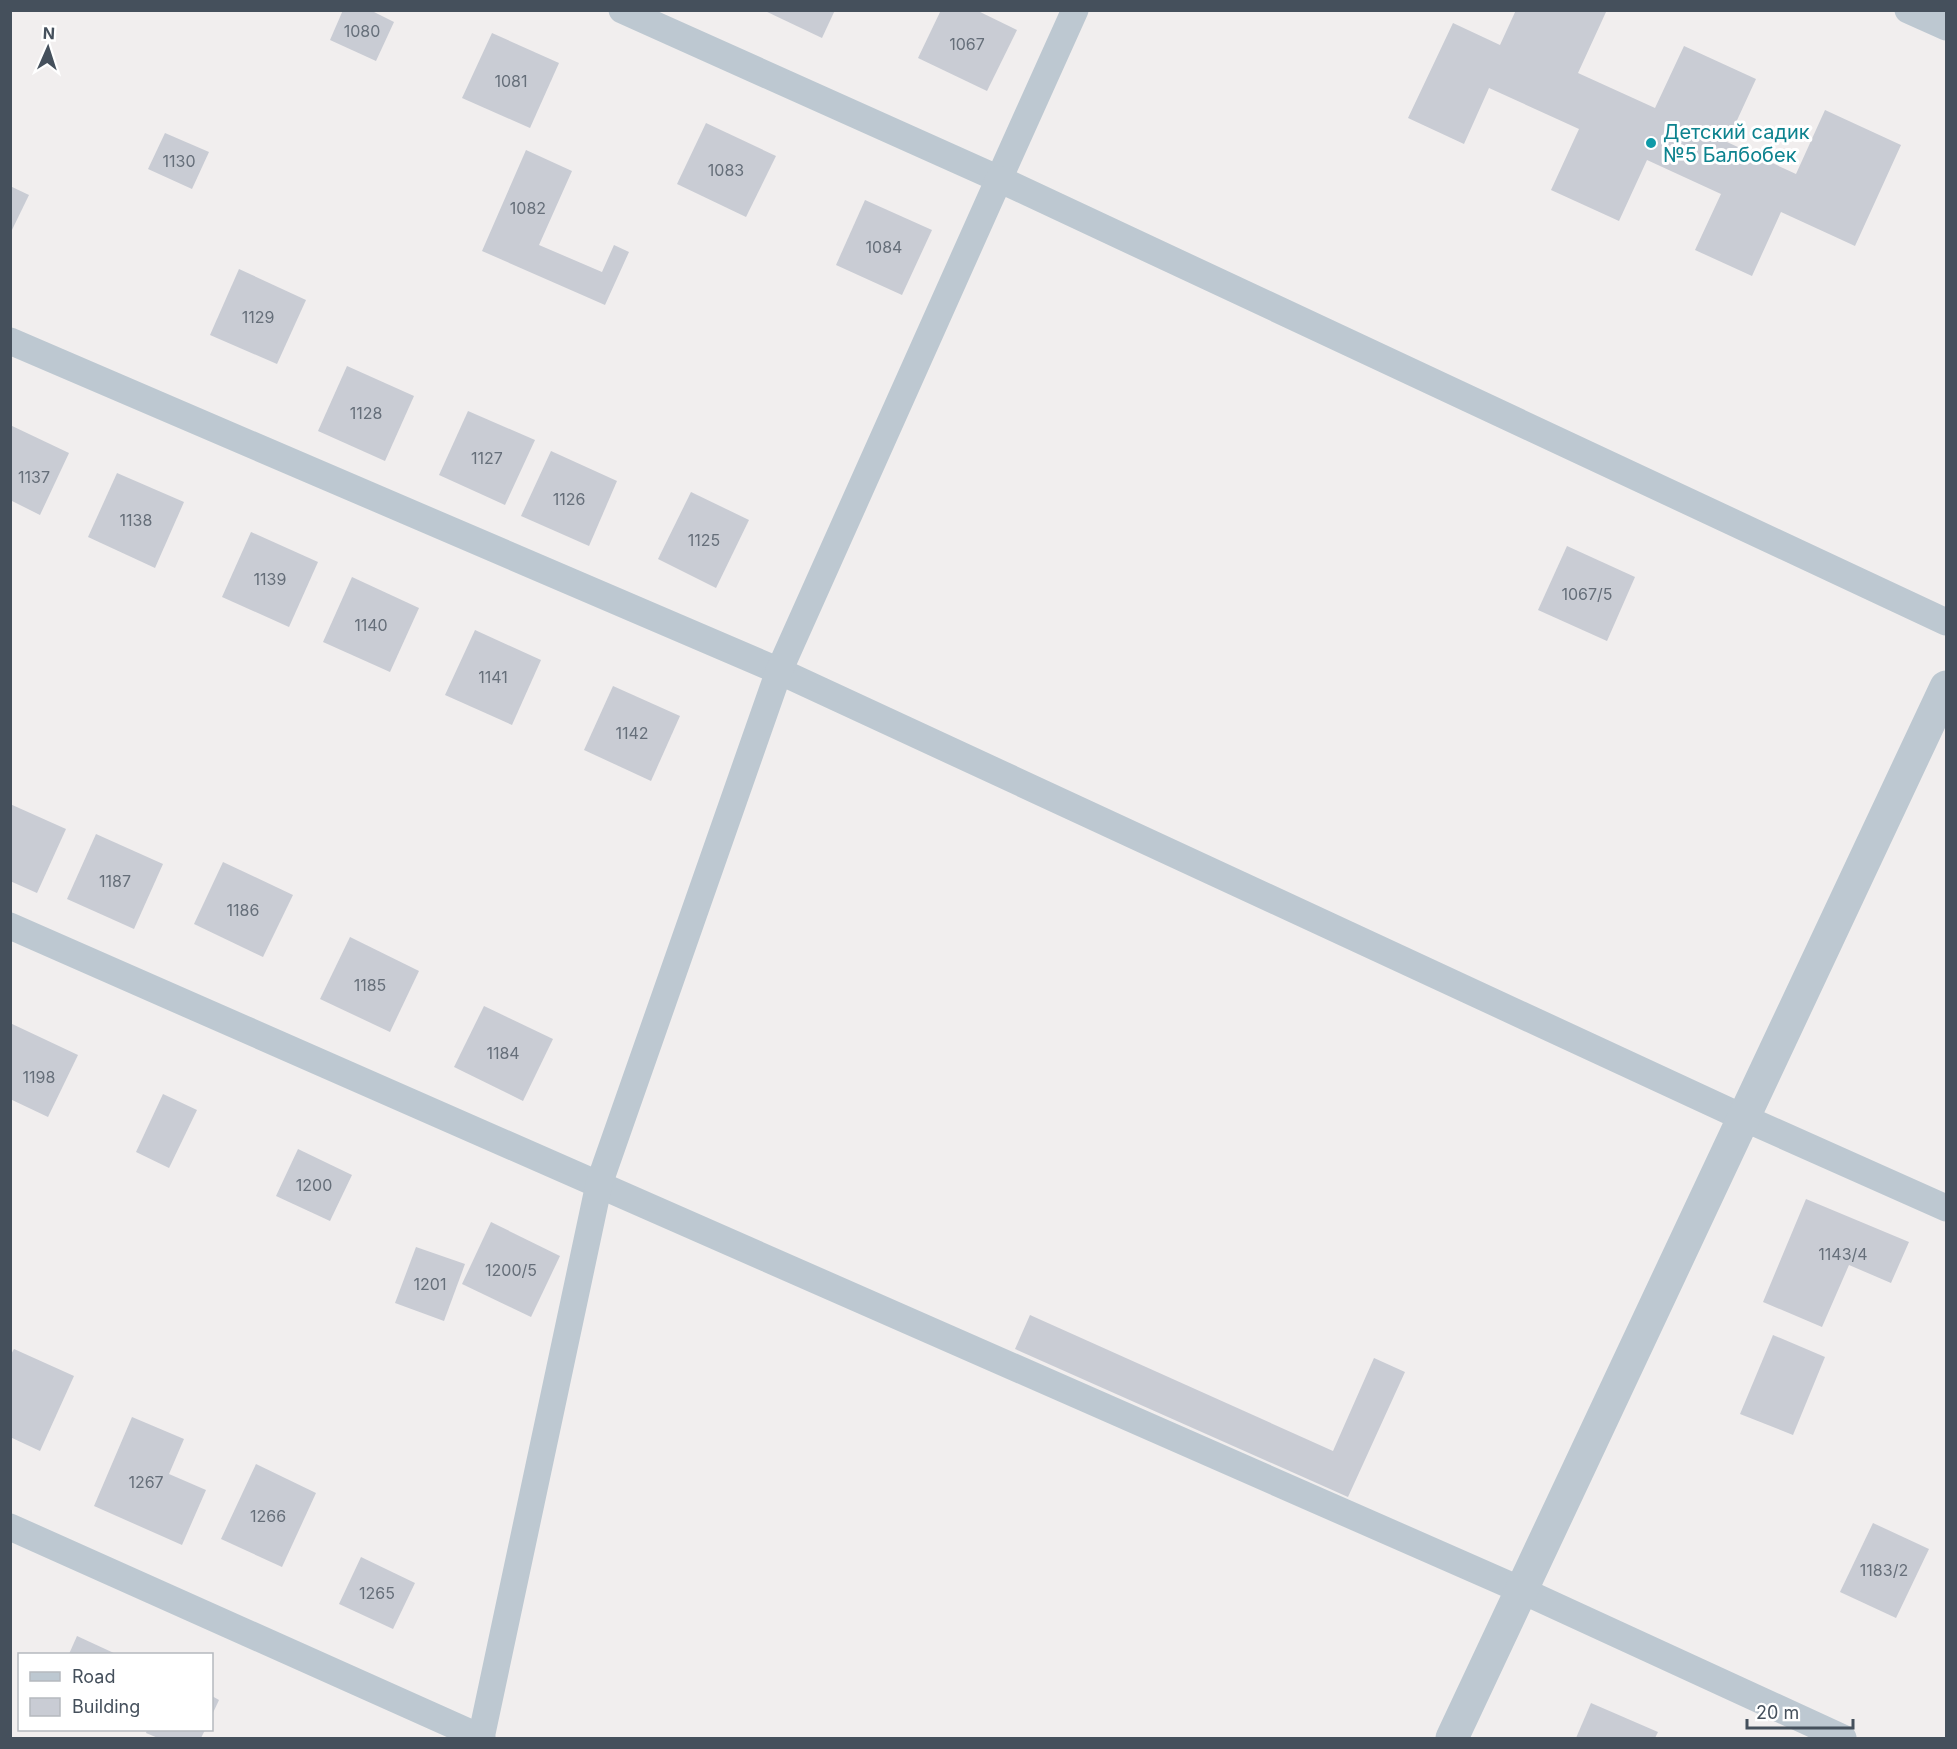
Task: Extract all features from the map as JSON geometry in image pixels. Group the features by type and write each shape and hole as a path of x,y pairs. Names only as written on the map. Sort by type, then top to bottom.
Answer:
{"street":[{"path":"622,10 999,179 1947,622"},
{"path":"10,1527 481,1738 599,1185 779,671 1075,10"},
{"path":"1908,10 1947,27"},
{"path":"10,341 779,671 1744,1118 1947,1208"},
{"path":"1452,1738 1947,687"},
{"path":"10,926 1521,1590 1843,1738"}],"building":[{"path":"343,10 370,10 394,22 376,61 330,40"},
{"path":"763,10 835,10 822,38"},
{"path":"941,10 976,10 1017,30 987,91 918,58"},
{"name":"Детский садик №5 Балбобек","path":"1516,10 1603,10 1606,12 1578,73 1655,108 1684,46 1756,79 1727,142 1796,174 1825,110 1901,145 1855,246 1781,212 1752,276 1695,250 1721,194 1647,160 1619,221 1551,190 1579,129 1489,88 1464,144 1408,118 1453,23 1500,45"},
{"path":"492,33 559,63 530,128 462,98"},
{"path":"706,123 776,156 746,217 677,184"},
{"path":"165,133 209,152 192,189 148,169"},
{"path":"526,150 572,171 539,245 602,272 614,245 629,252 605,305 482,251"},
{"path":"10,186 29,195 10,234"},
{"path":"865,200 932,230 902,295 836,265"},
{"path":"239,269 306,300 277,364 210,335"},
{"path":"347,366 414,396 385,461 318,431"},
{"path":"468,411 535,440 505,505 439,475"},
{"path":"10,425 69,453 40,515 10,500"},
{"path":"551,451 617,481 589,546 521,516"},
{"path":"117,473 184,502 155,568 88,537"},
{"path":"691,492 749,520 716,588 658,559"},
{"path":"251,532 318,562 289,627 222,597"},
{"path":"1567,546 1635,577 1607,641 1538,610"},
{"path":"352,577 419,608 390,672 323,642"},
{"path":"475,630 541,660 512,725 445,695"},
{"path":"613,686 680,716 651,781 584,750"},
{"path":"10,804 66,829 37,893 10,881"},
{"path":"96,834 163,864 134,929 67,899"},
{"path":"223,862 293,895 263,957 194,924"},
{"path":"350,937 419,971 390,1032 320,999"},
{"path":"484,1006 553,1039 523,1101 454,1067"},
{"path":"10,1023 78,1055 48,1117 10,1099"},
{"path":"163,1094 197,1110 169,1168 136,1152"},
{"path":"298,1149 352,1175 330,1221 276,1196"},
{"path":"1806,1199 1909,1242 1891,1283 1849,1265 1822,1327 1763,1302"},
{"path":"491,1222 560,1256 531,1317 462,1284"},
{"path":"416,1247 465,1264 444,1321 395,1303"},
{"path":"1030,1315 1333,1451 1374,1358 1405,1372 1348,1497 1015,1349"},
{"path":"1773,1335 1825,1357 1793,1435 1740,1414"},
{"path":"14,1349 74,1376 40,1451 10,1437 10,1356"},
{"path":"132,1417 184,1439 169,1474 206,1490 182,1545 94,1506"},
{"path":"256,1464 316,1493 282,1567 221,1539"},
{"path":"1873,1523 1929,1549 1896,1618 1840,1592"},
{"path":"361,1557 415,1583 393,1629 339,1604"},
{"path":"77,1636 114,1653 69,1653"},
{"path":"213,1697 219,1700 213,1713"},
{"path":"1591,1703 1658,1732 1655,1738 1576,1738"},
{"path":"147,1731 204,1731 201,1738 158,1738 146,1733"}],"place":[{"name":"Детский садик №5 Балбобек","path":"1651,143"}]}
